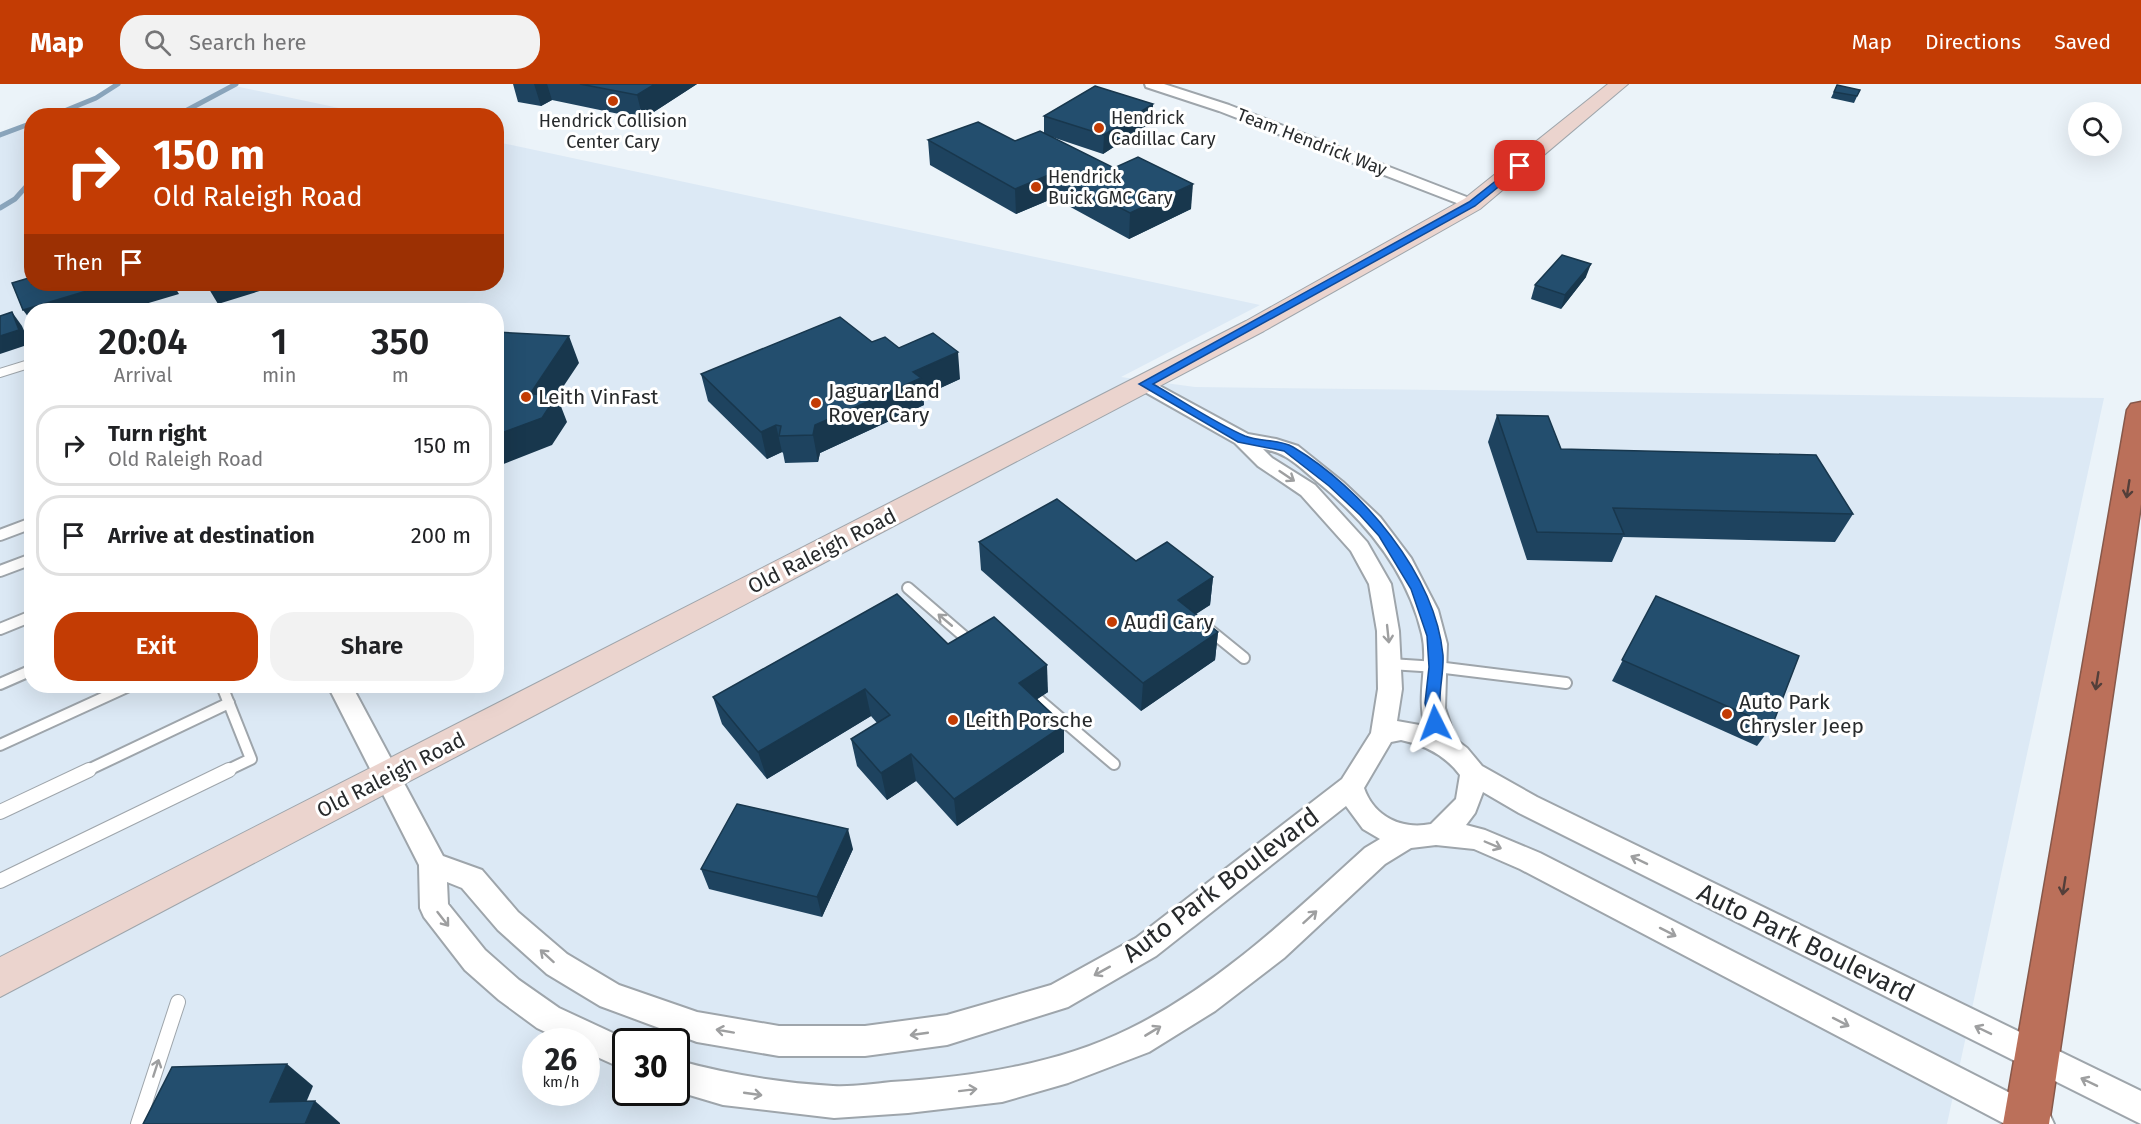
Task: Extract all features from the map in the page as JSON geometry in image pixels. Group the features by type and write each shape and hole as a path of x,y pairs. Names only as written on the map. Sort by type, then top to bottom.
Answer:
{"highway":[{"path":"2030,1122 2036,1056 2141,410"}],"street":[{"name":"Team Hendrick Way","path":"1151,84 1224,108 1472,204"},
{"name":"Old Raleigh Road","path":"0,978 1145,384 1472,204 1619,84"},
{"name":"Auto Park Boulevard","path":"433,864 472,879 508,921 557,964 610,996 697,1027 779,1041 865,1041 947,1030 1056,997 1146,947 1351,787 1383,734 1390,689 1390,664 1380,584 1359,547 1308,490 1265,462 1242,439 1145,384"},
{"name":"Auto Park Boulevard","path":"1242,439 1288,448 1333,483 1365,512 1383,533 1417,589 1434,636 1437,667 1433,703 1435,723 1444,742"},
{"path":"344,693 433,864 434,908 475,960 548,1018 612,1048"},
{"name":"Auto Park Boulevard","path":"1383,734 1401,730 1423,733 1444,742 1461,756 1473,773 1528,806 2141,1108"},
{"path":"690,1079 723,1089 834,1102 908,1097 1002,1086 1068,1068 1138,1041 1204,1001 1274,950 1376,856 1452,823 1468,803 1473,773"},
{"path":"1351,787 1354,801 1367,818 1385,830 1422,836 1476,838 1530,861 2030,1122"}],"lane":[{"path":"0,373 24,366"},
{"path":"0,535 24,526"},
{"path":"0,570 24,562"},
{"path":"908,588 983,652"},
{"path":"0,629 24,619"},
{"path":"1201,623 1244,658"},
{"path":"1390,664 1437,667 1566,683"},
{"path":"0,684 24,674"},
{"path":"0,745 114,693"},
{"path":"0,881 251,759 225,693"},
{"path":"1038,699 1114,764"},
{"path":"0,812 229,703"},
{"path":"138,1124 178,1002"}],"shaded area":[{"path":"118,84 225,84 339,108 70,108 96,98"},
{"path":"24,126 24,291 504,291 504,143 1260,305 1121,377 1195,387 2104,398 1947,1124 0,1124 0,135"}],"building":[{"path":"580,84 655,84 637,95"},
{"path":"1837,85 1860,90 1857,96 1834,92"},
{"path":"1095,86 1153,104 1104,135 1044,116"},
{"path":"978,122 1015,141 1040,131 1114,168 1138,157 1193,184 1130,213 1053,173 1015,189 928,140"},
{"path":"1562,255 1591,264 1565,295 1535,285"},
{"path":"24,279 24,291 87,291 46,303 24,303 23,310 12,283"},
{"path":"12,312 19,330 0,336 0,316"},
{"path":"840,317 872,342 885,337 899,348 933,333 958,352 913,372 921,378 815,425 813,435 779,436 781,426 776,425 761,432 701,374"},
{"path":"504,332 569,336 530,394 557,395 542,418 504,432"},
{"path":"1497,415 1548,416 1561,449 1816,455 1853,514 1613,508 1624,534 1537,532"},
{"name":"Audi Cary","path":"1057,499 1136,561 1167,542 1213,577 1178,600 1218,632 1143,683 979,542"},
{"name":"Leith Porsche","path":"897,594 948,644 994,617 1047,665 1019,683 1064,725 954,799 911,754 881,773 851,739 890,715 865,689 758,752 713,697"},
{"name":"Auto Park Chrysler Jeep","path":"1656,596 1799,656 1772,726 1622,660"},
{"path":"737,804 848,829 817,897 701,869"},
{"path":"287,1064 270,1102 315,1101 305,1124 143,1124 172,1067"}],"waterway":[{"path":"72,108 96,98 118,84"},
{"path":"191,108 236,84"},
{"path":"0,135 24,126"},
{"path":"0,208 15,199 24,189"}],"place":[{"name":"Hendrick Collision Center Cary","path":"613,101"},
{"name":"Hendrick Cadillac Cary","path":"1099,128"},
{"name":"Hendrick Buick GMC Cary","path":"1036,187"},
{"name":"Leith VinFast","path":"526,397"},
{"name":"Jaguar Land Rover Cary","path":"816,403"},
{"name":"Audi Cary","path":"1112,622"},
{"name":"Auto Park Chrysler Jeep","path":"1727,714"},
{"name":"Leith Porsche","path":"953,720"}],"route":[{"path":"1435,723 1433,703 1437,667 1434,636 1417,589 1404,564 1383,533 1365,512 1333,483 1288,448 1242,439 1145,384 1255,326 1472,204 1520,166"}]}
